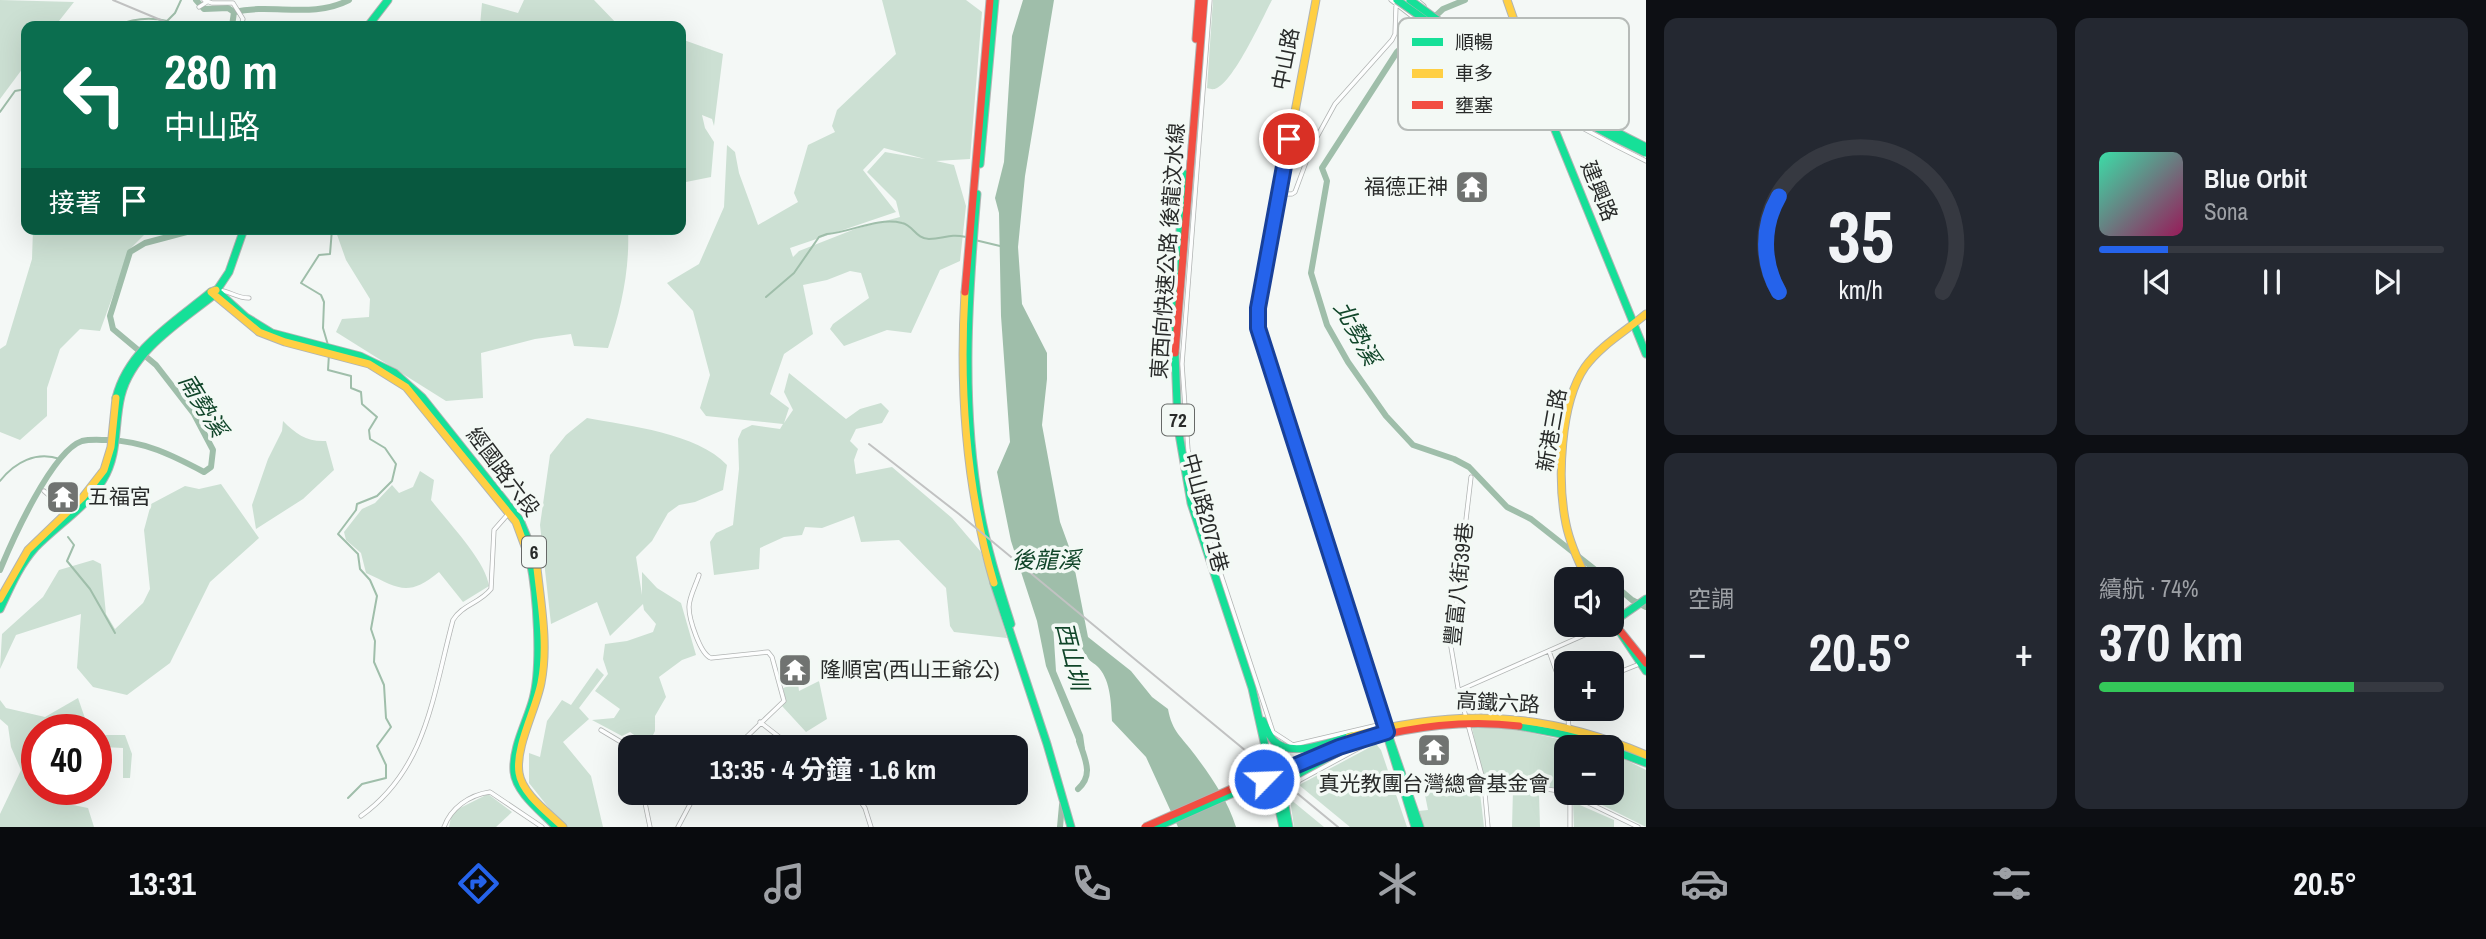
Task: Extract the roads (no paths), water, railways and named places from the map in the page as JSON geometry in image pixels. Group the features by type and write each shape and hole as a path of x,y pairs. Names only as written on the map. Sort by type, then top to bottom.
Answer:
{"main road":[{"path":"372,21 388,0"},
{"path":"993,0 964,297 962,368 967,450 973,495 989,567 1051,750 1073,827"},
{"name":"東西向快速公路 後龍汶水線","path":"1199,0 1170,334 1169,374 1173,428 1189,515 1248,694 1281,827"},
{"name":"東西向快速公路 後龍汶水線","path":"1207,0 1175,338 1174,374 1178,428 1191,503 1257,710 1281,827"},
{"name":"中山路","path":"1315,0 1258,308 1258,328 1418,827"},
{"path":"1410,0 1436,18"},
{"name":"建興路","path":"1507,0 1513,18"},
{"path":"1397,3 1419,18"},
{"name":"建興路","path":"1555,130 1646,354"},
{"path":"1596,130 1646,153"},
{"path":"1613,130 1646,144"},
{"path":"0,599 36,546 107,472 125,381 137,358 214,292 229,272 242,235"},
{"name":"經國路六段","path":"214,292 259,332 285,342 330,350 380,364 409,384 430,406 529,537 538,570 545,651 522,748 519,773 528,790 563,827"},
{"name":"新港三路","path":"1580,567 1569,539 1560,495 1560,466 1571,401 1586,365 1646,313"},
{"path":"0,609 19,568"},
{"path":"1624,614 1646,599"},
{"path":"1623,637 1644,663 1646,671"},
{"name":"經國路六段","path":"539,680 517,748 514,773 521,790 556,827"},
{"path":"1257,710 1275,742 1285,749 1386,730"},
{"name":"高鐵六路","path":"1386,730 1468,719 1570,730 1628,746 1646,755"},
{"path":"1145,827 1282,769 1386,730"},
{"name":"高鐵六路","path":"1570,730 1646,763"},
{"path":"1157,827 1352,736"},
{"path":"1291,827 1284,800 1291,778 1362,739"}],"street":[{"name":"中山路2071巷","path":"1207,0 1183,343 1184,416 1188,450 1205,526 1273,732 1293,744 1378,725 1386,730"},
{"path":"1391,0 1416,18"},
{"path":"1417,0 1441,18"},
{"path":"199,7 206,1 232,3 241,21"},
{"path":"1279,194 1292,194 1296,189 1312,146 1335,104 1392,40 1395,34 1397,3"},
{"path":"1586,130 1646,161"},
{"path":"1620,130 1646,144"},
{"path":"214,292 224,290 233,297 249,298"},
{"name":"豐富八街39巷","path":"1471,477 1451,647 1483,779 1488,827"},
{"path":"44,491 70,513"},
{"path":"361,816 388,795 418,748 453,620 462,609 491,589 494,530 511,511"},
{"path":"699,575 689,607 705,656 711,658 768,652 772,657 784,701 748,735"},
{"path":"1460,690 1580,637"},
{"path":"1549,652 1554,664"},
{"path":"1624,670 1644,663"},
{"path":"1569,721 1570,735"},
{"path":"760,722 777,735"},
{"path":"601,730 618,740"},
{"path":"1291,827 1287,800 1294,785 1381,739 1386,730"},
{"path":"1315,764 1317,771"},
{"path":"1405,786 1483,779 1554,791"},
{"path":"444,827 449,813 478,795 490,792 541,827"},
{"path":"645,805 650,827"},
{"path":"678,827 690,805"},
{"path":"864,805 871,827"},
{"path":"1569,805 1570,827"},
{"path":"1593,805 1638,827"},
{"path":"1619,827 1620,818"}],"water":[{"name":"後龍溪","path":"1023,0 1054,0 1025,176 1018,247 1022,304 1047,353 1042,425 1060,522 1072,555 1088,637 1131,671 1152,697 1168,709 1175,729 1218,789 1236,827 1178,827 1146,757 1112,721 1110,693 1103,674 1070,632 1053,625 1056,671 1083,735 1085,749 1079,747 1046,666 1037,621 1011,541 997,472 1010,442 1001,316 999,213 995,198 1004,162 1012,36"}],"waterway":[{"path":"167,21 175,13 181,0"},
{"path":"196,0 204,9 228,8 234,12"},
{"name":"南勢溪","path":"233,21 234,12 321,9 349,0"},
{"name":"北勢溪","path":"1433,18 1443,9 1465,0"},
{"path":"132,21 167,21"},
{"name":"北勢溪","path":"1398,51 1322,168 1327,181 1311,273 1327,325 1348,362 1386,416 1413,445 1469,467 1507,507 1531,519 1592,567"},
{"path":"0,112 15,91 21,90"},
{"path":"766,297 794,273 819,237 827,234 874,223 893,222 906,224 925,238 966,237"},
{"name":"南勢溪","path":"0,570 23,519 46,479 70,448 82,441 134,443 169,455 204,472 211,467 213,450 194,414 156,365 113,329 110,316 130,252 145,243 175,235"},
{"path":"328,345 323,328 324,302 321,295 301,283 319,255 330,254 332,235"},
{"path":"975,240 1000,246"},
{"path":"329,354 328,370 351,376 351,388 361,392 362,404 377,417 369,430 370,439 385,448 396,464 392,481 377,496 357,504 356,510 338,534 358,554 360,569 370,580 377,596 371,629 375,641 374,662 384,685 386,718 391,727 377,746 386,765 386,778 362,784 348,798"},
{"path":"0,481 12,468 34,457 60,459"},
{"path":"68,537 74,545 67,561 90,589 115,633"},
{"name":"北勢溪","path":"1624,593 1646,607"},
{"name":"西山圳","path":"1078,789 1087,772 1079,741"},
{"name":"西山圳","path":"1060,827 1062,805"}],"railway":[{"path":"113,0 163,21"},
{"path":"869,444 959,514 1338,827"}],"place":[{"name":"福德正神","path":"1472,187"},
{"name":"五福宮","path":"63,497"},
{"name":"隆順宮(西山王爺公)","path":"795,670"},
{"name":"真光教團台灣總會基金會","path":"1434,750"}]}
